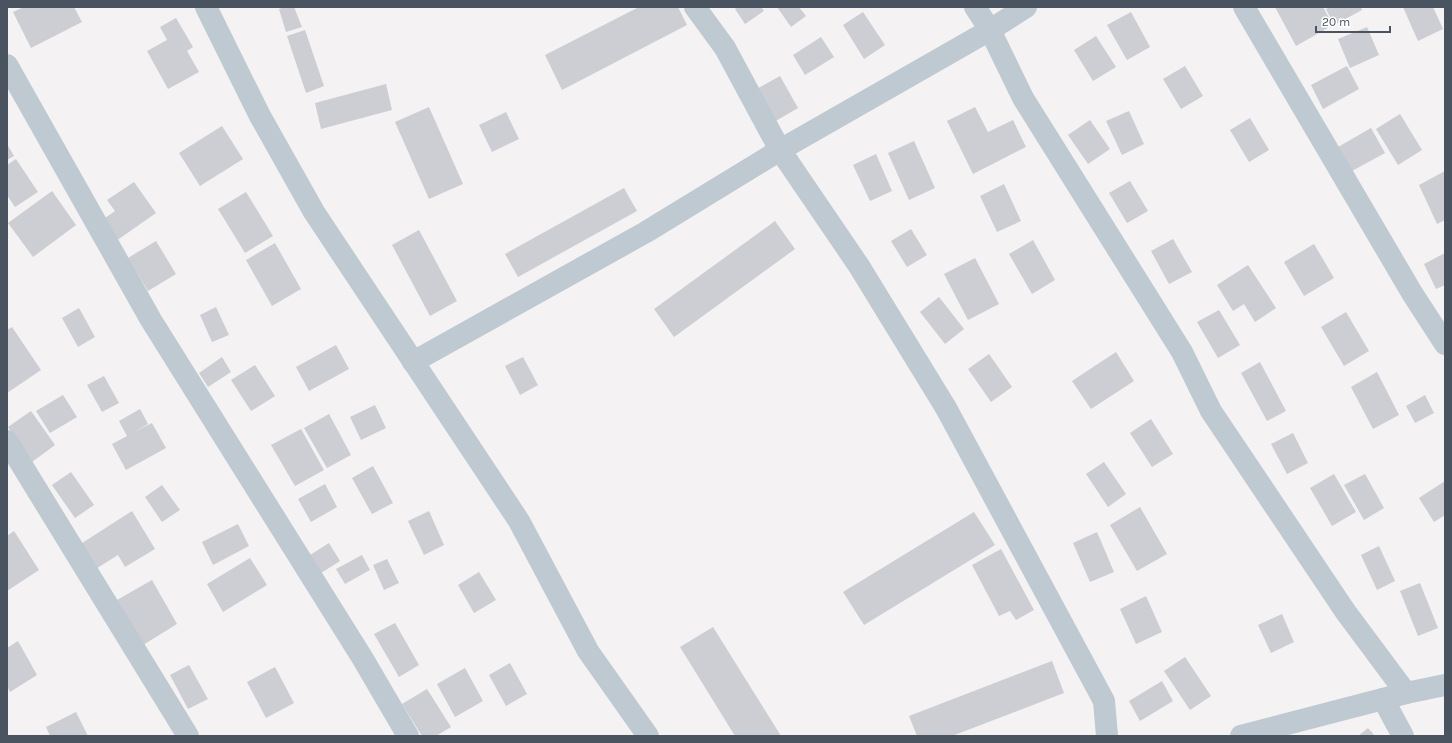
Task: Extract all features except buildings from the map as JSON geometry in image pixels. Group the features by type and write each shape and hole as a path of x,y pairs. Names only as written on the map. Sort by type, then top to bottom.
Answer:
{"street":[{"path":"206,7 260,116 314,212 519,521 588,650 648,736"},
{"path":"695,7 725,48 780,150 859,266 946,408 1104,701 1108,736"},
{"path":"975,7 990,30 1023,98 1182,352 1211,411 1345,611 1406,693"},
{"path":"413,362 646,232 780,150 990,30 1026,7"},
{"path":"1244,7 1412,293 1445,344"},
{"path":"7,65 150,320 363,659 408,736"},
{"path":"7,441 188,736"},
{"path":"1241,736 1383,698 1445,685"},
{"path":"1383,698 1403,736"}]}
